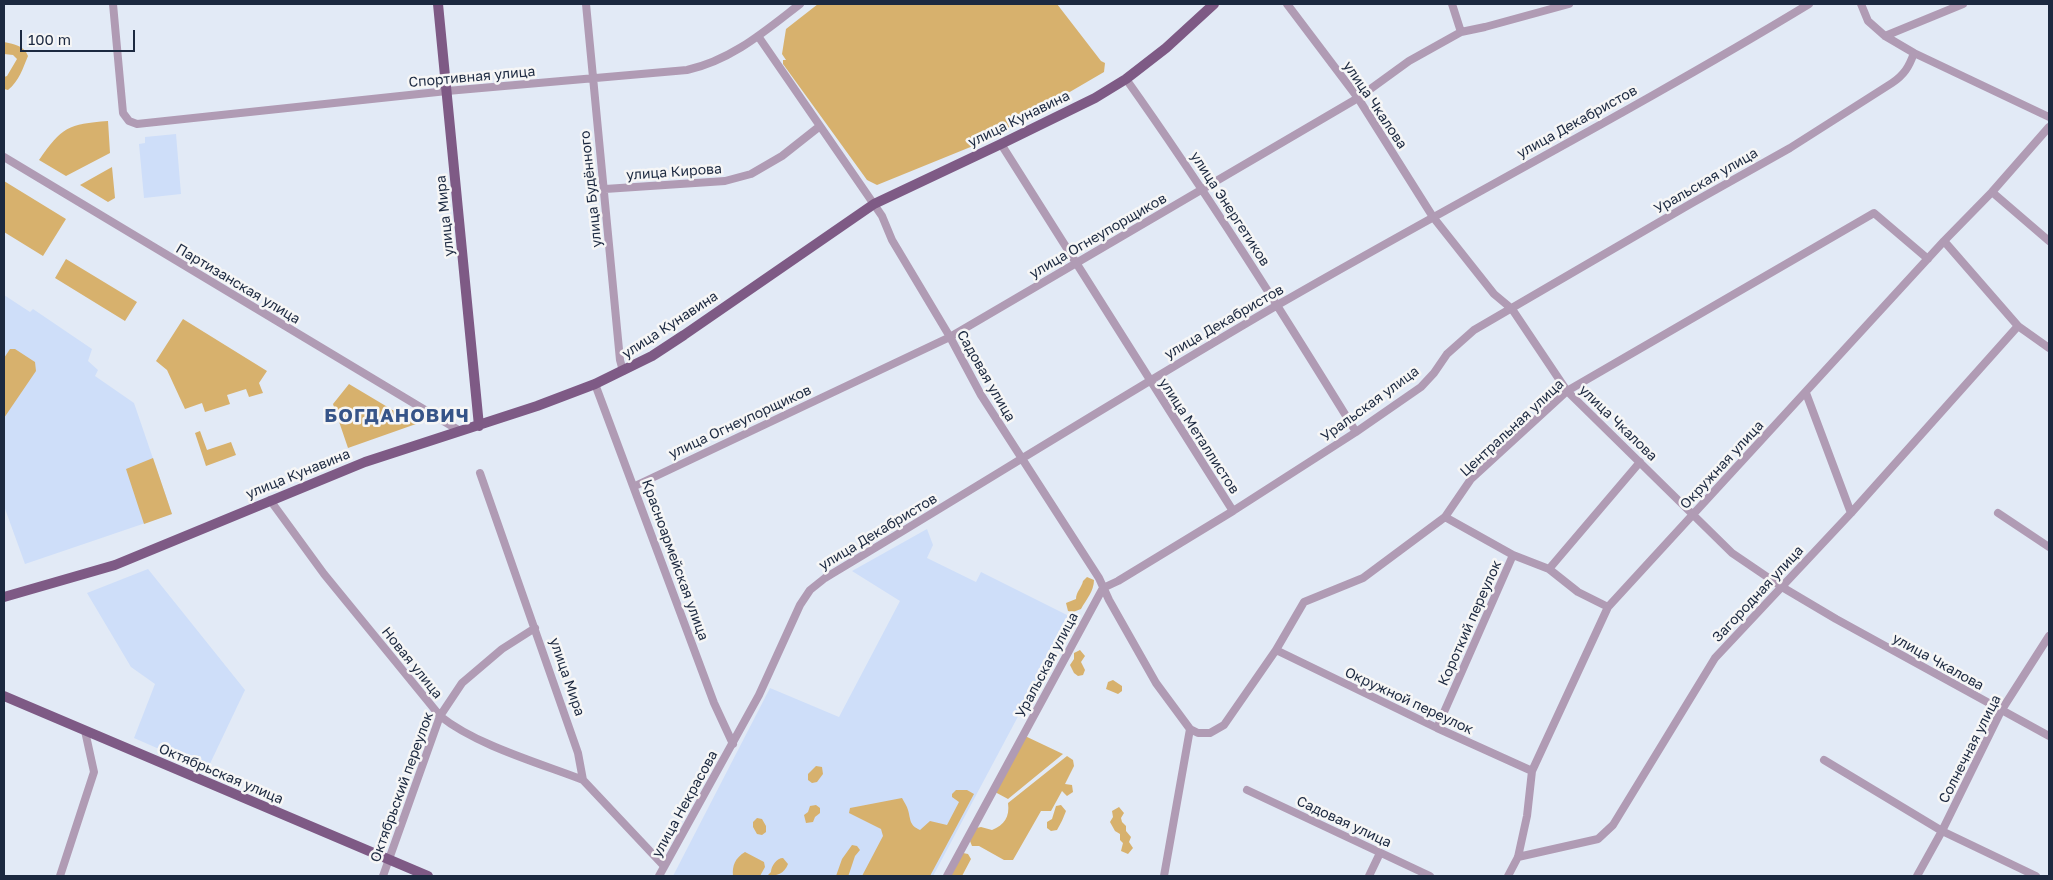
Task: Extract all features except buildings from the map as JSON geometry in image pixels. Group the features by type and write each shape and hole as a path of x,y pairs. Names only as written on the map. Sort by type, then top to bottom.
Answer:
{"main road":[{"name":"улица Мира","path":"438,4 479,426"},
{"name":"улица Кунавина","path":"4,597 115,565 365,462 479,426 595,384 623,371 652,356 684,335 874,204 1095,98 1126,79 1166,48 1214,4"},
{"name":"Октябрьская улица","path":"4,696 428,876"}],"street":[{"name":"Спортивная улица","path":"113,4 123,112 129,121 137,124 447,91 687,70 708,65 726,57 758,36 800,4"},
{"name":"улица Будённого","path":"586,4 620,360 623,371"},
{"name":"улица Чкалова","path":"1286,4 1358,98 1433,217 1494,294 1512,309 1567,391 1732,553 1782,587 2001,711 2049,736"},
{"path":"1452,4 1461,32"},
{"name":"улица Огнеупорщиков","path":"634,486 950,337 1358,98 1409,61 1461,32 1485,28 1569,4"},
{"name":"улица Декабристов","path":"733,744 759,695 800,605 810,590 833,573 1023,460 1148,380 1219,342 1278,305 1809,4"},
{"path":"1860,4 1868,21 1885,36 1914,53 2049,117"},
{"path":"1885,36 1963,4"},
{"name":"Садовая улица","path":"758,36 882,216 892,240 950,337 981,395 1099,578 1156,683 1190,729"},
{"name":"Уральская улица","path":"947,876 1103,588 1118,581 1233,512 1356,432 1420,386 1434,373 1447,354 1474,330 1692,202 1790,148 1873,96 1902,76 1908,69 1914,53"},
{"name":"улица Энергетиков","path":"1126,79 1203,190 1278,305 1356,432"},
{"name":"улица Кирова","path":"605,189 725,181 751,174 782,156 820,126"},
{"name":"Окружная улица","path":"1508,876 1518,856 1527,816 1532,771 1608,607 1928,258 1992,192 2049,127"},
{"name":"улица Металлистов","path":"1001,144 1148,380 1233,512"},
{"name":"Партизанская улица","path":"4,157 460,432"},
{"path":"1992,192 2049,241"},
{"name":"Центральная улица","path":"1190,729 1203,734 1210,733 1224,725 1276,650 1304,602 1363,578 1446,517 1471,479 1567,391 1874,213 1928,258"},
{"path":"1944,241 2018,326 2049,348"},
{"name":"Загородная улица","path":"1518,856 1598,839 1606,833 1613,825 1715,658 1851,513 2018,326"},
{"name":"Красноармейская улица","path":"595,384 714,703 733,744"},
{"path":"1806,393 1851,513"},
{"path":"1549,569 1640,462"},
{"name":"улица Мира","path":"480,473 578,753 583,780"},
{"name":"Новая улица","path":"270,500 324,574 440,716 451,725 517,756 583,780"},
{"path":"1998,513 2049,547"},
{"path":"1446,517 1513,555 1549,569 1578,592 1608,607"},
{"name":"Короткий переулок","path":"1437,728 1513,555"},
{"name":"Октябрьский переулок","path":"383,876 440,716 462,683 502,649 535,628"},
{"name":"Солнечная улица","path":"1917,876 1942,831 2001,711 2049,636"},
{"name":"Окружной переулок","path":"1276,650 1437,728 1532,771"},
{"path":"1164,876 1190,729"},
{"path":"60,876 94,772 85,731"},
{"name":"улица Некрасова","path":"659,876 733,744"},
{"path":"1824,760 1942,831 2036,876"},
{"path":"583,780 664,866"},
{"name":"Садовая улица","path":"1247,790 1430,876"},
{"path":"1368,876 1380,853"}],"shaded area":[{"path":"818,4 1057,4 1101,61 1105,63 1104,72 1003,131 973,146 877,185 867,180 783,64 783,60 786,60 782,54 786,29"},
{"path":"4,42 21,47 28,56 18,78 8,90 4,89 4,77 7,76 17,59 13,55 4,54"},
{"path":"108,121 110,153 66,176 39,160 54,140 67,129 84,124"},
{"path":"176,134 181,194 144,198 139,144 145,143 145,137"},
{"path":"112,167 115,198 108,202 80,185"},
{"path":"4,181 66,219 43,256 4,232"},
{"path":"66,259 137,302 125,321 55,278"},
{"path":"4,295 30,312 33,309 92,349 88,361 98,370 95,376 134,403 172,514 25,564 4,506"},
{"path":"183,319 267,371 259,383 263,393 249,397 246,389 227,395 230,404 205,412 202,403 185,409 167,370 156,361"},
{"path":"10,349 15,349 35,362 36,371 4,418 4,358"},
{"path":"349,384 416,424 348,448 333,404"},
{"path":"200,431 207,450 231,442 236,455 206,466 195,433"},
{"path":"153,458 172,514 144,524 126,469"},
{"path":"927,529 933,545 927,558 976,582 981,572 1071,617 933,876 673,876 770,688 839,717 900,601 852,571"},
{"path":"148,569 245,690 207,770 134,738 155,684 131,667 87,593"},
{"path":"1087,577 1094,580 1093,588 1081,609 1073,612 1068,611 1066,603 1076,599 1083,581"},
{"path":"1080,650 1085,656 1081,662 1085,670 1083,675 1078,676 1070,665 1074,659 1074,653"},
{"path":"1113,680 1122,686 1122,691 1118,694 1106,689 1108,682"},
{"path":"1025,736 1063,754 1008,799 995,792"},
{"path":"1067,756 1073,760 1074,766 1065,784 1072,785 1073,792 1067,796 1062,791 1051,811 1041,811 1013,860 1004,860 979,846 972,846 970,841 976,828 981,827 992,830 1000,826 1007,816 1008,803"},
{"path":"816,766 822,767 823,774 817,782 812,783 808,780 808,774"},
{"path":"956,790 967,790 974,794 930,876 862,876 883,836 881,829 849,813 850,808 902,798 908,808 912,824 920,830 930,821 947,825 959,802 952,797"},
{"path":"816,805 820,808 820,813 813,822 806,823 804,815 808,812 810,806"},
{"path":"1061,805 1066,811 1065,814 1057,830 1051,831 1047,828 1047,822 1052,819 1056,806"},
{"path":"1119,807 1124,813 1121,818 1122,822 1131,837 1129,842 1133,848 1128,854 1121,851 1123,843 1120,840 1120,834 1115,831 1110,822 1113,817 1112,811"},
{"path":"757,818 762,819 766,826 766,832 762,835 757,834 753,827 753,822"},
{"path":"852,845 857,846 860,850 855,856 848,876 836,876 842,859"},
{"path":"745,852 764,862 765,867 760,876 733,876 735,862"},
{"path":"963,853 968,854 971,859 962,876 950,876"},
{"path":"783,858 788,864 784,870 777,875 767,876 775,863"}],"district":[{"name":"БОГДАНОВИЧ","path":"397,416"}]}
